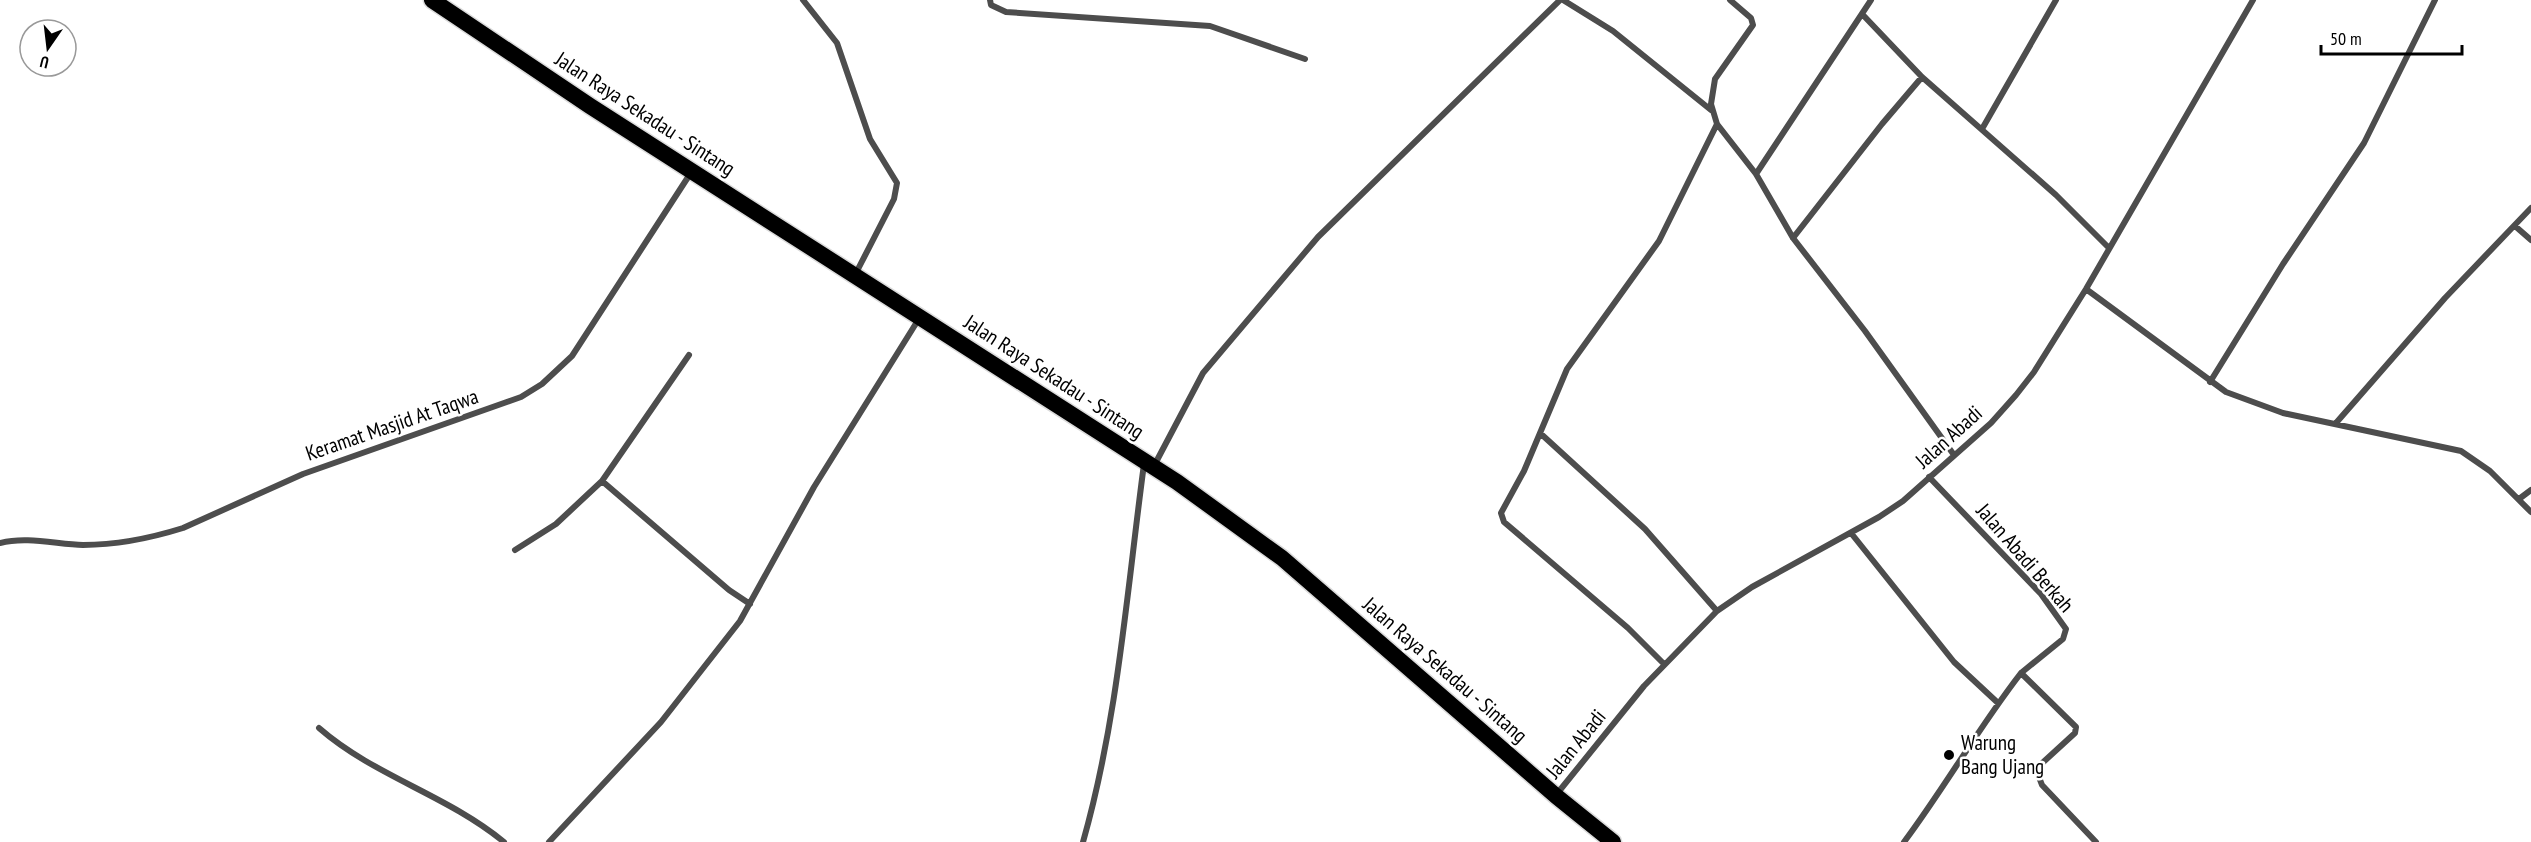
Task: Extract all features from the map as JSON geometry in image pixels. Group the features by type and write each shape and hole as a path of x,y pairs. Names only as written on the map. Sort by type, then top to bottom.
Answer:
{"highway":[{"name":"Jalan Raya Sekadau - Sintang","path":"432,0 692,171 1149,465 1282,558 1556,796 1613,842"}],"street":[{"path":"803,0 837,43 870,139 897,183 894,199 854,276"},
{"path":"990,0 991,5 1006,12 1209,26 1305,59"},
{"path":"1083,842 1100,778 1120,663 1149,465 1203,373 1318,237 1562,0 1613,31 1712,110"},
{"path":"1730,0 1751,18 1753,27 1715,79 1711,96 1712,110 1717,124 1756,174 1793,238 1865,331 1954,455"},
{"path":"1756,174 1871,0"},
{"path":"1982,129 2056,0"},
{"name":"Jalan Abadi","path":"1556,796 1637,694 1717,611 1752,588 1903,501 1991,423 2022,388 2086,289 2253,0"},
{"path":"2210,382 2283,264 2364,143 2435,0"},
{"path":"1863,15 1922,76 2056,195 2109,248"},
{"path":"1793,238 1922,76"},
{"path":"1664,664 1628,628 1501,518 1502,509 1521,477 1567,369 1659,241 1717,124"},
{"name":"Keramat Masjid At Taqwa","path":"0,543 28,541 92,544 121,542 166,533 183,528 303,474 521,397 542,384 572,356 692,171"},
{"path":"2336,423 2445,298 2531,208"},
{"path":"2515,226 2531,240"},
{"path":"2086,289 2210,382 2235,396 2283,413 2461,451 2490,471 2531,513"},
{"path":"549,842 661,722 750,604 809,494 920,317"},
{"path":"515,550 556,524 602,481 689,355"},
{"path":"1540,433 1645,529 1717,611"},
{"name":"Jalan Abadi Berkah","path":"1929,477 2041,594 2066,629 2062,639 2021,673"},
{"path":"602,481 729,590 750,604"},
{"path":"2519,499 2531,490"},
{"path":"1851,533 1954,662 1998,703"},
{"path":"1904,842 1949,780 1998,703 2021,673 2076,727 2075,733 2039,766 2037,772 2042,785 2096,842"},
{"path":"319,728 353,754 470,816 504,842"}],"place":[{"name":"Warung Bang Ujang","path":"1949,755"}]}
